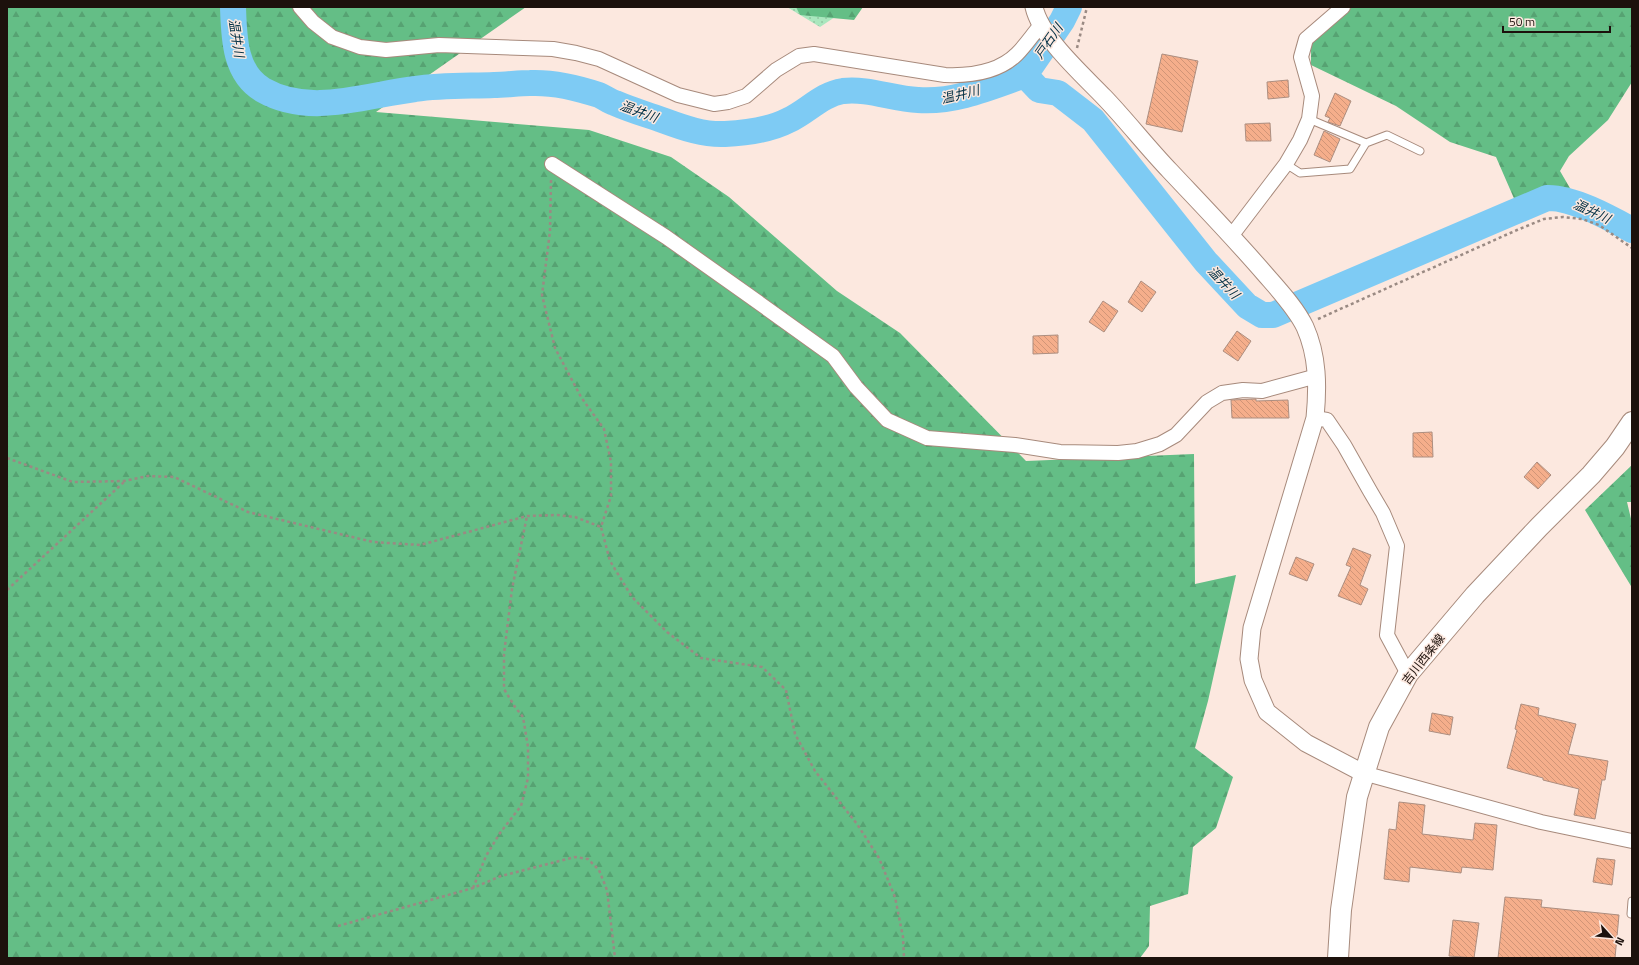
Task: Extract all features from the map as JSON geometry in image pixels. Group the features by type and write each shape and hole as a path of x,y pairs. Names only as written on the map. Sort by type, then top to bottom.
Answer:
{"main road":[{"name":"吉川西条線","path":"1338,958 1341,910 1356,797 1379,727 1408,674 1475,595 1539,527 1591,475 1615,447 1632,422"}],"street":[{"path":"300,7 313,22 332,37 360,47 386,50 439,45 553,49 599,59 678,95 714,104 728,102 746,96 776,70 799,56 814,54 945,75 962,76 980,72 996,68 1017,54 1041,25"},
{"path":"1034,7 1041,25 1066,56 1115,108 1162,163 1232,235 1283,295 1302,323 1314,350 1318,390 1315,418 1252,628 1249,659 1253,680 1267,712 1306,743 1363,774 1541,822 1632,841"},
{"path":"1232,235 1286,164 1300,140 1309,118 1312,96 1301,57 1306,39 1343,7"},
{"path":"552,164 666,237 833,356 856,387 887,420 927,438 1015,445 1060,452 1118,453 1137,451 1160,444 1176,435 1207,402 1222,393 1243,390 1262,391 1316,376"},
{"path":"1315,418 1327,420 1344,445 1382,513 1397,546 1387,635 1408,674"}],"lane":[{"path":"1309,118 1366,143"},
{"path":"1286,164 1300,173 1350,169 1366,143 1387,135 1420,151"},
{"path":"1631,914 1632,901"}],"path":[{"path":"1066,56 1077,49 1087,7"},
{"path":"552,164 550,231 542,295 555,348 581,397 604,429 611,462 611,496 601,527 610,561 632,597 667,632 701,658 762,667 786,690 795,734 815,771 858,824 879,858 895,897 903,937 904,958"},
{"path":"1302,323 1544,219 1563,217 1582,219 1599,225 1632,248"},
{"path":"7,458 73,482 124,481 148,476 174,477 248,512 373,542 420,545 527,516 562,516 574,518 601,527"},
{"path":"7,590 124,481"},
{"path":"473,888 486,856 497,838 521,806 528,778 528,747 523,717 514,707 504,688 504,661 512,589 527,516"},
{"path":"338,926 473,888 502,876 575,857 588,859 599,870 607,890 615,958"}],"green space":[{"path":"7,7 526,7 376,112 589,130 671,157 729,197 837,291 900,333 1026,461 1194,454 1195,584 1236,575 1208,701 1195,748 1233,777 1216,828 1193,847 1188,894 1150,906 1149,946 1140,958 7,958"},
{"path":"787,7 850,7 820,27"},
{"path":"796,7 863,7 854,20 800,15"},
{"path":"1352,7 1632,7 1632,82 1608,120 1569,156 1560,171 1574,195 1551,194 1516,203 1496,157 1450,142 1396,106 1311,65 1311,40"},
{"path":"1632,465 1632,502 1627,502 1632,523 1631,586 1585,510"}],"building":[{"path":"1162,54 1198,61 1182,132 1146,124"},
{"path":"1288,80 1289,97 1268,99 1267,82"},
{"path":"1335,93 1351,101 1340,126 1328,122 1330,118 1325,116"},
{"path":"1270,123 1271,141 1246,141 1245,124"},
{"path":"1324,131 1340,139 1330,162 1314,155"},
{"path":"1141,281 1156,292 1142,312 1128,302"},
{"path":"1103,301 1118,311 1104,332 1089,322"},
{"path":"1237,331 1251,341 1238,361 1223,351"},
{"path":"1058,335 1058,353 1033,354 1033,336"},
{"path":"1256,399 1256,401 1288,400 1289,418 1232,418 1231,400"},
{"path":"1432,432 1433,457 1413,457 1413,433"},
{"path":"1537,462 1551,475 1538,489 1524,477"},
{"path":"1353,548 1371,555 1360,585 1368,589 1361,605 1338,596 1351,567 1346,565"},
{"path":"1296,557 1314,564 1307,581 1289,574"},
{"path":"1521,704 1539,708 1538,715 1576,724 1568,754 1608,761 1605,780 1602,780 1595,819 1574,815 1579,789 1543,780 1543,778 1507,768 1517,730 1515,729"},
{"path":"1432,713 1453,717 1450,735 1429,731"},
{"path":"1399,802 1425,805 1422,834 1473,840 1475,823 1497,825 1493,870 1462,867 1461,873 1410,867 1409,882 1384,879 1389,829 1396,830"},
{"path":"1597,858 1615,860 1612,885 1593,882"},
{"path":"1505,897 1542,900 1541,907 1619,915 1615,958 1498,958"},
{"path":"1453,920 1479,923 1474,958 1449,956"}],"waterway":[{"name":"温井川","path":"233,7 235,42 241,64 246,74 253,83 263,90 281,98 300,102 338,102 435,87 547,83 599,95 627,108 687,128 702,132 725,134 766,129 796,116 828,96 843,91 852,90 871,92 918,100 945,99 959,97 986,89 1025,75"},
{"name":"戸石川","path":"1025,75 1062,21 1069,7"},
{"name":"温井川","path":"1025,75 1039,90 1058,93 1093,120 1206,262 1247,306 1262,315 1273,315 1547,198 1568,201 1591,209 1632,230"}]}
